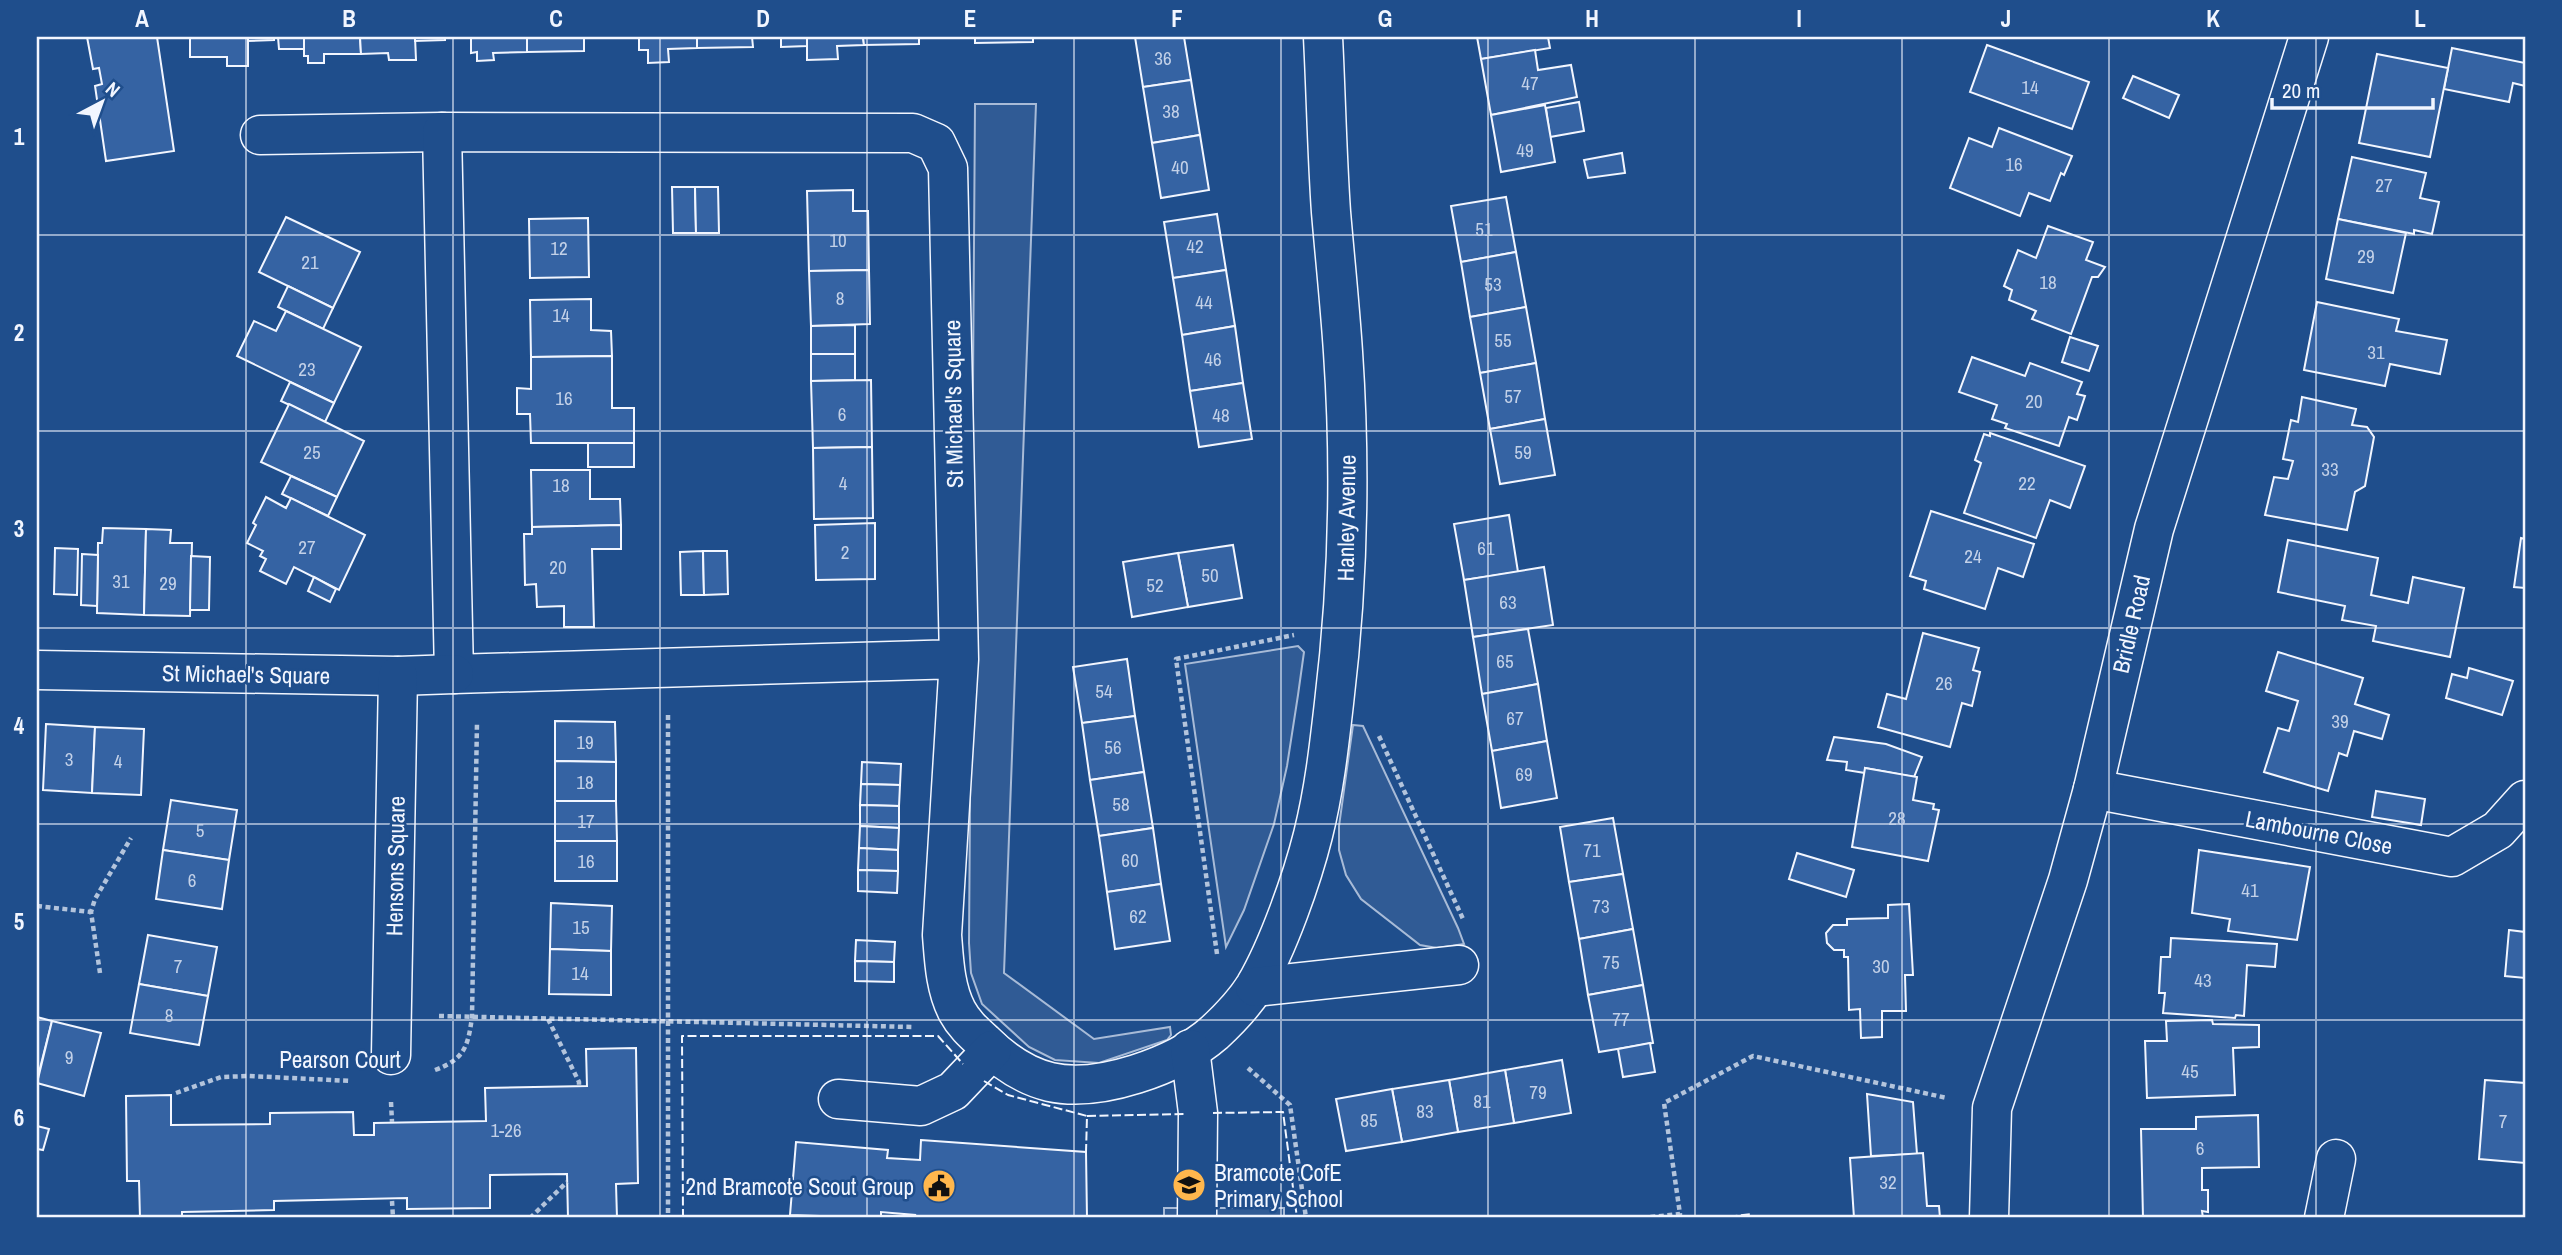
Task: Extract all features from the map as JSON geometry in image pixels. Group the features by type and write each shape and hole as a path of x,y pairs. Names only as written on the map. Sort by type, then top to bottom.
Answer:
{"street":[{"name":"Hanley Avenue","path":"959,659 942,935 944,965 952,1000 981,1039 1022,1071 1049,1082 1101,1083 1129,1076 1209,1035 1255,987 1283,922 1312,839 1323,791 1344,626 1348,490 1343,355 1331,209 1323,37"},
{"name":"Bridle Road","path":"1989,1218 1992,1108 2068,880 2093,789 2154,529 2309,37"},
{"name":"St Michael's Square","path":"37,670 398,676 959,659 948,168 936,143 913,133 442,132 260,135"},
{"path":"442,132 466,674"},
{"name":"Hensons Square","path":"391,1055 398,676"},
{"name":"Lambourne Close","path":"2093,789 2452,857 2498,830 2525,800"},
{"path":"1255,987 1463,948"},
{"path":"1197,1218 1198,1114 1209,1035"},
{"path":"838,1098 921,1106 953,1091 981,1039"},
{"path":"2324,1218 2336,1159"}],"path":[{"path":"1306,1218 1290,1105 1209,1035 1176,659 1344,626"},
{"path":"668,667 668,1218"},
{"name":"Pearson Court","path":"431,1071 449,1065 463,1053 472,1017 466,674"},
{"path":"1374,726 1463,948"},
{"path":"100,973 90,912 131,838"},
{"path":"37,906 90,912"},
{"path":"393,1016 669,1023 981,1039"},
{"path":"548,1019 579,1086"},
{"path":"1642,1218 1680,1214 1664,1103 1752,1056 1992,1108"},
{"name":"Pearson Court","path":"176,1093 221,1077 355,1081"},
{"path":"530,1218 567,1182"},
{"path":"392,1200 393,1218"}],"shaded area":[{"path":"975,104 1036,104 1004,973 1094,1039 1170,1027 1171,1035 1167,1040 1099,1063 1055,1060 1029,1047 982,1004 971,973 969,943"},
{"path":"1298,646 1304,652 1287,766 1274,824 1244,910 1226,947 1185,664"},
{"path":"1353,725 1363,726 1464,944 1437,948 1420,945 1361,899 1346,875 1339,850 1339,826"},
{"path":"1164,1208 1284,1208 1284,1218 1164,1218"}],"building":[{"path":"87,37 157,37 174,151 106,161 95,86 102,84 99,68 93,69"},
{"path":"190,37 248,37 248,66 227,66 227,57 190,57"},
{"path":"248,37 274,37 274,40 248,41"},
{"path":"278,37 304,37 304,49 279,49"},
{"path":"304,37 360,37 361,54 324,54 324,63 308,63 308,56 304,56"},
{"path":"360,37 415,37 416,60 389,60 388,53 361,54"},
{"path":"415,37 445,37 445,40 415,41"},
{"path":"471,37 527,37 527,52 493,53 494,60 477,61 477,52 471,53"},
{"path":"527,37 584,37 584,51 527,52"},
{"path":"639,37 697,37 697,48 668,49 669,62 648,63 648,50 639,50"},
{"path":"697,37 752,37 753,47 697,48"},
{"path":"781,37 807,37 807,46 781,47"},
{"path":"807,37 863,37 864,45 837,46 838,59 807,60"},
{"path":"863,37 919,37 919,44 864,45"},
{"path":"975,37 1033,37 1033,42 975,43"},
{"path":"1135,37 1184,37 1191,80 1143,87"},
{"path":"1477,37 1548,37 1550,48 1481,59"},
{"path":"1987,45 2089,82 2072,129 1970,92"},
{"path":"2452,48 2525,63 2525,86 2513,83 2509,102 2444,89"},
{"path":"1535,50 1538,70 1571,65 1577,97 1491,115 1481,59"},
{"path":"2377,54 2448,68 2430,157 2359,143"},
{"path":"2133,76 2179,95 2169,118 2123,98"},
{"path":"1191,80 1200,135 1152,143 1143,87"},
{"path":"1579,102 1584,131 1550,137 1546,108"},
{"path":"1545,105 1555,162 1501,172 1491,115"},
{"path":"1999,128 2072,156 2064,175 2061,173 2050,201 2029,193 2020,216 1950,188 1969,138 1992,147"},
{"path":"1200,135 1209,190 1161,198 1152,143"},
{"path":"1622,153 1625,173 1588,178 1584,160"},
{"path":"2352,157 2426,173 2420,198 2439,202 2432,234 2414,230 2414,234 2338,219"},
{"path":"672,187 695,187 696,233 673,233"},
{"path":"695,187 718,187 719,233 696,233"},
{"path":"853,190 853,211 868,211 869,270 809,271 807,191"},
{"path":"1506,197 1516,252 1461,262 1451,206"},
{"path":"1217,214 1226,270 1173,278 1164,222"},
{"path":"286,217 360,252 333,308 259,272"},
{"path":"588,218 589,277 530,278 529,219"},
{"path":"2338,219 2406,233 2393,293 2326,279"},
{"path":"2048,226 2093,242 2086,260 2105,267 2098,277 2092,277 2071,334 2032,319 2036,311 2009,300 2012,290 2004,286 2018,250 2036,258"},
{"path":"1516,252 1526,307 1470,317 1461,262"},
{"path":"869,270 870,324 811,326 809,271"},
{"path":"1226,270 1235,326 1182,335 1173,278"},
{"path":"288,286 333,308 323,329 278,307"},
{"path":"591,299 591,330 611,331 612,356 531,357 530,300"},
{"path":"2317,302 2399,319 2396,331 2447,340 2440,374 2390,364 2385,386 2304,370"},
{"path":"1526,307 1536,363 1480,373 1470,317"},
{"path":"286,311 361,347 334,403 237,356 254,321 276,331"},
{"path":"855,325 855,354 811,354 811,326"},
{"path":"1235,326 1243,383 1190,391 1182,335"},
{"path":"2070,337 2098,346 2089,371 2062,362"},
{"path":"811,354 855,354 855,380 811,381"},
{"path":"612,356 612,408 634,408 634,443 531,443 530,414 517,414 517,388 531,389 531,357"},
{"path":"1972,357 2025,376 2030,363 2082,382 2077,394 2085,396 2077,420 2069,417 2059,446 2005,428 2007,424 1992,419 1997,405 1959,392"},
{"path":"1536,363 1545,419 1490,429 1480,373"},
{"path":"871,380 872,447 813,448 811,381"},
{"path":"290,382 334,403 325,422 281,401"},
{"path":"1243,383 1252,439 1199,447 1190,391"},
{"path":"2302,397 2356,409 2352,425 2367,427 2374,437 2365,486 2355,492 2347,530 2265,515 2274,477 2288,479 2293,461 2283,459 2291,420 2298,422"},
{"path":"289,404 364,441 337,497 261,462"},
{"path":"1545,419 1555,475 1500,484 1490,429"},
{"path":"1990,433 2085,466 2070,508 2050,500 2036,538 1964,513 1981,463 1975,460 1984,434 1990,436"},
{"path":"588,443 634,443 634,467 588,467"},
{"path":"872,447 873,518 814,519 813,448"},
{"path":"531,470 590,470 590,499 620,499 621,525 532,527"},
{"path":"291,476 337,497 328,516 282,494"},
{"path":"266,497 286,508 291,498 365,535 339,590 294,567 286,584 260,571 266,559 260,556 263,551 247,543"},
{"path":"1931,511 2034,544 2023,577 1998,568 1985,609 1924,589 1926,581 1910,576"},
{"path":"1509,515 1518,572 1464,580 1454,524"},
{"path":"875,523 875,579 816,580 815,525"},
{"path":"621,525 621,549 592,549 594,627 564,627 564,606 537,607 536,584 525,585 524,534 532,534 532,527"},
{"path":"103,528 146,529 144,615 97,613 98,543 102,543"},
{"path":"146,529 171,530 170,543 192,543 190,616 144,615"},
{"path":"2521,538 2525,539 2525,588 2514,587"},
{"path":"2288,540 2378,558 2371,595 2408,603 2413,577 2464,588 2450,657 2373,641 2376,626 2342,620 2345,606 2278,592"},
{"path":"1233,545 1242,598 1188,607 1178,553"},
{"path":"55,548 78,549 77,595 54,594"},
{"path":"703,551 704,595 681,595 680,552"},
{"path":"703,551 727,551 728,594 704,595"},
{"path":"1178,553 1188,607 1132,617 1123,562"},
{"path":"82,554 98,555 97,606 81,605"},
{"path":"191,556 210,557 209,610 190,610"},
{"path":"1544,567 1553,625 1473,637 1464,580"},
{"path":"314,577 336,589 330,602 308,591"},
{"path":"1528,629 1538,684 1482,694 1473,637"},
{"path":"1923,633 1979,648 1973,670 1980,672 1972,706 1962,703 1950,747 1878,727 1887,694 1906,699"},
{"path":"2278,652 2363,678 2355,704 2389,715 2382,739 2354,731 2347,756 2339,753 2328,791 2264,772 2278,728 2289,731 2298,701 2266,691"},
{"path":"1127,659 1135,716 1082,723 1073,667"},
{"path":"2469,668 2513,681 2502,715 2446,698 2452,674 2467,678"},
{"path":"1538,684 1547,741 1492,751 1482,694"},
{"path":"1135,716 1144,772 1090,780 1082,723"},
{"path":"555,721 615,722 616,762 555,761"},
{"path":"46,724 95,727 92,793 43,790"},
{"path":"95,727 144,729 141,795 92,793"},
{"path":"1834,737 1886,744 1922,757 1914,777 1865,768 1865,773 1846,770 1847,762 1827,760"},
{"path":"1547,741 1557,798 1501,808 1492,751"},
{"path":"555,761 616,762 616,801 555,801"},
{"path":"862,762 901,764 900,785 861,784"},
{"path":"1865,768 1917,777 1913,800 1934,804 1933,809 1939,810 1928,861 1852,847"},
{"path":"1144,772 1153,828 1099,836 1090,780"},
{"path":"861,784 900,785 899,806 860,805"},
{"path":"2376,791 2425,799 2421,825 2372,817"},
{"path":"171,800 237,810 229,860 163,850"},
{"path":"555,801 616,801 617,841 555,841"},
{"path":"860,805 899,806 899,828 860,826"},
{"path":"1613,818 1623,874 1569,882 1560,827"},
{"path":"860,826 899,828 898,850 859,848"},
{"path":"1153,828 1161,884 1107,892 1099,836"},
{"path":"555,841 617,841 617,881 555,881"},
{"path":"859,848 898,850 898,871 858,870"},
{"path":"163,850 229,860 222,909 156,899"},
{"path":"2199,850 2310,867 2297,940 2228,931 2230,919 2192,913"},
{"path":"1797,853 1854,870 1846,897 1789,879"},
{"path":"858,870 898,871 897,893 858,891"},
{"path":"1623,874 1633,929 1579,939 1569,882"},
{"path":"1161,884 1170,941 1115,949 1107,892"},
{"path":"551,903 612,906 611,951 550,949"},
{"path":"1909,904 1913,975 1905,975 1906,1011 1882,1011 1882,1037 1861,1038 1860,1009 1849,1010 1848,957 1844,957 1844,950 1834,950 1827,943 1826,933 1833,925 1847,925 1847,919 1888,918 1888,905"},
{"path":"1633,929 1643,985 1588,995 1579,939"},
{"path":"2509,930 2525,932 2525,978 2505,976"},
{"path":"148,935 217,947 208,996 139,984"},
{"path":"2171,938 2277,944 2275,967 2247,965 2244,1016 2236,1015 2235,1018 2163,1013 2165,993 2159,993 2161,957 2170,957"},
{"path":"856,940 895,942 894,962 855,961"},
{"path":"550,949 611,951 611,995 549,994"},
{"path":"855,961 894,962 894,982 855,981"},
{"path":"139,984 208,996 199,1045 130,1033"},
{"path":"1643,985 1653,1043 1599,1052 1588,995"},
{"path":"37,1017 52,1021 37,1080"},
{"path":"2212,1020 2213,1024 2259,1025 2259,1047 2233,1048 2235,1095 2147,1098 2145,1041 2167,1041 2166,1021"},
{"path":"52,1021 101,1033 84,1096 37,1083"},
{"path":"1650,1043 1655,1072 1623,1077 1618,1049"},
{"path":"636,1048 638,1183 616,1184 617,1218 568,1218 567,1174 490,1175 490,1208 407,1209 407,1198 274,1201 274,1210 182,1212 182,1218 140,1218 139,1181 127,1181 126,1096 171,1095 171,1125 270,1124 270,1113 353,1112 354,1135 374,1135 374,1123 486,1121 485,1088 587,1086 586,1049"},
{"path":"1562,1060 1571,1113 1514,1123 1505,1070"},
{"path":"1505,1070 1514,1123 1458,1132 1449,1080"},
{"path":"1449,1080 1458,1132 1402,1142 1392,1089"},
{"path":"2485,1080 2525,1083 2525,1163 2479,1159"},
{"path":"1392,1089 1402,1142 1346,1151 1336,1099"},
{"path":"1867,1094 1913,1102 1917,1154 1871,1156"},
{"path":"2258,1115 2259,1167 2202,1168 2202,1190 2208,1190 2208,1212 2202,1211 2203,1218 2143,1218 2141,1129 2196,1129 2196,1117"},
{"path":"37,1126 49,1129 43,1150 37,1149"},
{"name":"2nd Bramcote Scout Group","path":"921,1140 1086,1152 1087,1218 914,1218 915,1215 881,1212 881,1218 790,1215 796,1142 888,1150 887,1158 920,1160"},
{"path":"1923,1153 1927,1206 1939,1206 1940,1218 1854,1218 1850,1158"}],"fence":[{"path":"683,1218 682,1036 938,1036 963,1064"},
{"path":"984,1081 1008,1095 1087,1116 1086,1152"},
{"path":"1213,1113 1283,1112 1297,1218"},
{"path":"1087,1116 1185,1114"},
{"path":"1716,1218 1752,1214"}],"place":[{"name":"Bramcote CofE Primary School","path":"1189,1185"},
{"name":"2nd Bramcote Scout Group","path":"939,1186"}]}
